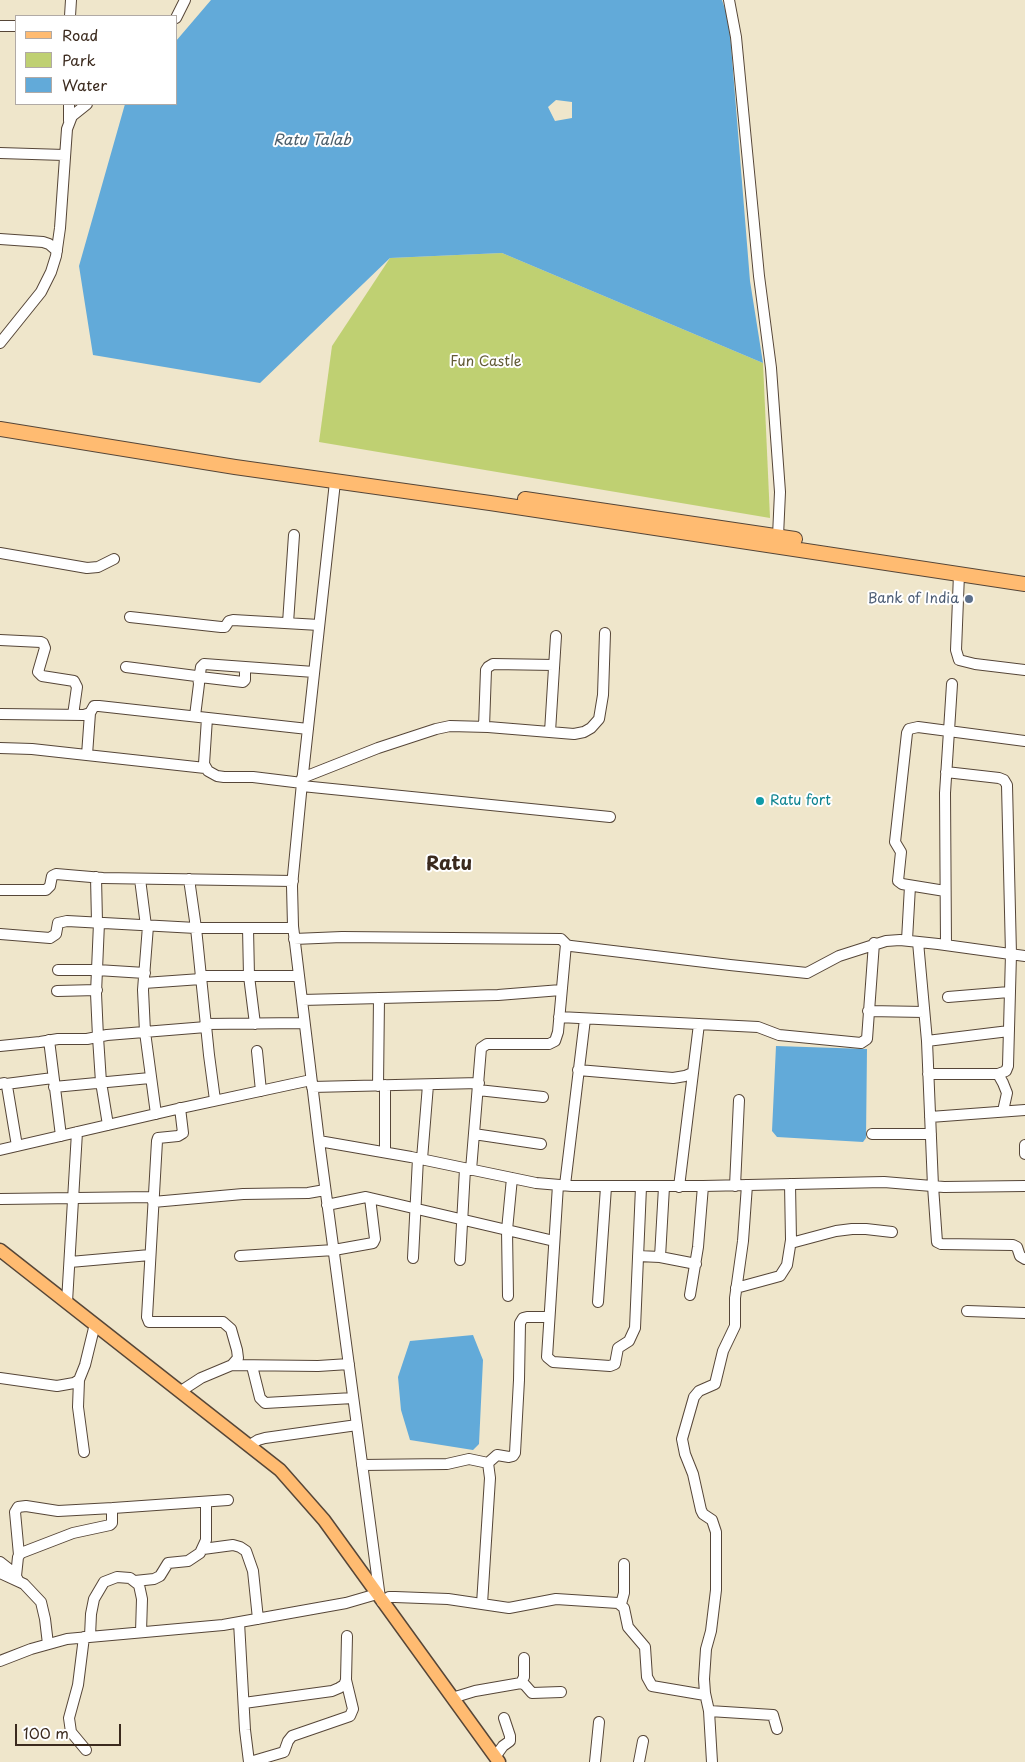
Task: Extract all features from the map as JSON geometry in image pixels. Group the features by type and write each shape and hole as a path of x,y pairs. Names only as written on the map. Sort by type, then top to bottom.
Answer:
{"highway":[{"path":"0,421 261,462 778,536 1025,575"},
{"path":"0,429 335,482 490,503 1025,584"}],"main road":[{"path":"0,1250 280,1470 324,1520 497,1759"}],"street":[{"path":"70,15 71,0"},
{"path":"178,15 185,0"},
{"path":"729,0 736,37 758,266 771,368 780,492 778,536"},
{"path":"0,26 15,26"},
{"path":"0,343 41,292 51,272 60,228 66,129 69,121 68,105"},
{"path":"69,121 86,105"},
{"path":"0,154 64,155"},
{"path":"0,240 43,242 57,250"},
{"path":"335,482 302,782 293,881 293,928 319,1140 380,1598"},
{"path":"288,622 294,535"},
{"path":"0,553 87,568 98,566 114,559"},
{"path":"959,574 956,650 959,660 975,664 1025,670"},
{"path":"130,617 221,627 225,627 229,621 233,620 320,625"},
{"path":"302,782 378,748 450,726 574,734 584,732 591,728 599,719 604,695 605,633"},
{"path":"550,732 556,636"},
{"path":"0,640 43,643 45,648 38,672 42,676 74,681 77,687 73,715"},
{"path":"195,716 201,666 204,664 314,672"},
{"path":"484,727 486,670 488,667 493,664 554,665"},
{"path":"126,667 193,675 199,679 243,682 245,680 245,667"},
{"path":"946,945 946,772 952,684"},
{"path":"87,755 90,713 93,708 99,706 308,729"},
{"path":"0,714 84,715 90,713"},
{"path":"205,768 207,718"},
{"path":"945,891 910,886 902,884 898,880 901,852 895,842 907,732 909,729 918,727 1025,741"},
{"path":"0,748 205,768 217,776 253,777 302,782 610,818"},
{"path":"928,1074 998,1074 1006,1071 1008,1066 1011,954 1008,793 1006,782 999,778 946,772"},
{"path":"0,890 46,890 50,886 52,876 56,874 188,880 293,881"},
{"path":"96,877 98,1037 101,1082 108,1125"},
{"path":"140,878 147,926 144,978 145,1032 156,1114"},
{"path":"188,880 196,928 205,1025 215,1100"},
{"path":"906,940 910,886"},
{"path":"0,934 50,938 55,936 57,925 60,922 98,922 196,928 293,928"},
{"path":"248,928 249,976 254,1024"},
{"path":"294,939 342,937 557,938 564,940 566,944 571,946 807,973 839,956 886,940 906,940 1025,956"},
{"path":"918,942 927,1041 937,1239 939,1243 1013,1245 1020,1256 1025,1259"},
{"path":"559,1017 758,1027 780,1035 861,1043 867,1039 874,943"},
{"path":"460,1260 462,1219 474,1134 482,1046 498,1043 552,1043 556,1040 566,944"},
{"path":"58,970 97,970 144,978 299,976"},
{"path":"57,991 96,990"},
{"path":"302,1000 498,995 561,990"},
{"path":"948,997 1009,992"},
{"path":"379,998 385,1152"},
{"path":"868,1011 924,1012"},
{"path":"584,1019 554,1241 547,1354 550,1361 614,1365 618,1348 629,1340 635,1328 641,1187"},
{"path":"0,1046 205,1025 304,1023"},
{"path":"679,1187 699,1024"},
{"path":"927,1041 1009,1031"},
{"path":"50,1040 61,1136"},
{"path":"257,1051 261,1090"},
{"path":"578,1070 673,1078 692,1073"},
{"path":"998,1074 1007,1093 1003,1111"},
{"path":"17,1146 3,1084 101,1082 150,1078"},
{"path":"0,1150 261,1090 312,1083 478,1087 543,1097"},
{"path":"413,1258 420,1159 428,1085"},
{"path":"735,1186 740,1100"},
{"path":"180,1108 183,1133 178,1136 158,1138 157,1141 147,1317 149,1322 223,1322 231,1329 237,1350 238,1358 232,1365"},
{"path":"930,1117 1025,1110"},
{"path":"67,1302 77,1132"},
{"path":"474,1134 541,1144"},
{"path":"872,1134 931,1134"},
{"path":"319,1140 536,1183 561,1185 679,1187 884,1182 933,1186 1025,1186"},
{"path":"1025,1145 1025,1154"},
{"path":"508,1296 507,1230 512,1178"},
{"path":"736,1288 780,1276 787,1265 791,1243 790,1184"},
{"path":"712,1762 709,1711 705,1695 704,1663 712,1624 716,1590 716,1532 712,1520 700,1510 693,1474 682,1440 694,1397 699,1391 713,1385 716,1381 722,1351 735,1326 736,1288 743,1241 747,1185"},
{"path":"690,1295 696,1264 703,1186"},
{"path":"598,1302 606,1187"},
{"path":"660,1257 664,1187"},
{"path":"0,1200 74,1198 153,1199 243,1194 308,1193 326,1190"},
{"path":"328,1205 358,1198 370,1198 554,1241"},
{"path":"240,1256 334,1250 369,1245 375,1242 370,1198"},
{"path":"791,1243 836,1230 866,1229 892,1232"},
{"path":"70,1262 150,1255"},
{"path":"638,1256 660,1257 696,1264"},
{"path":"967,1311 1025,1313"},
{"path":"488,1463 497,1455 509,1458 515,1453 521,1320 527,1317 549,1317"},
{"path":"84,1452 78,1407 79,1380 95,1324"},
{"path":"181,1392 201,1378 232,1365 309,1366 349,1364"},
{"path":"252,1366 260,1398 265,1403 353,1398"},
{"path":"0,1378 57,1386 74,1383 79,1380"},
{"path":"250,1445 265,1438 357,1425"},
{"path":"362,1465 447,1464 470,1459 488,1463"},
{"path":"482,1604 490,1478 488,1463"},
{"path":"17,1579 19,1555 16,1512 18,1508 26,1506 58,1511 228,1500"},
{"path":"86,1750 71,1732 69,1718 78,1685 94,1598 104,1582 110,1578 118,1576 135,1581 157,1578 168,1563 193,1559 203,1549 206,1540 206,1502"},
{"path":"19,1555 25,1550 73,1533 110,1525 112,1523 113,1508"},
{"path":"203,1549 232,1545 246,1551 253,1571 258,1619"},
{"path":"0,1562 28,1587 41,1602 48,1644"},
{"path":"621,1604 624,1593 624,1564"},
{"path":"0,1573 17,1579"},
{"path":"135,1581 142,1591 141,1632"},
{"path":"0,1661 48,1644 87,1637 239,1622 380,1598 448,1600 509,1608 556,1599 615,1602 621,1604 624,1608 628,1627 645,1647 648,1680 652,1686 705,1695"},
{"path":"239,1622 250,1762 284,1752 292,1736 352,1714 353,1709 346,1680 347,1636"},
{"path":"521,1683 524,1677 524,1658"},
{"path":"244,1702 332,1691 344,1685 346,1680"},
{"path":"452,1698 475,1691 521,1683 532,1694 561,1692"},
{"path":"709,1711 773,1715 777,1730"},
{"path":"497,1759 503,1746 510,1741 504,1718"},
{"path":"596,1762 600,1722"},
{"path":"639,1762 643,1741"}],"green space":[{"name":"Fun Castle","path":"502,253 763,363 770,518 319,442 332,346 390,258"}],"water":[{"name":"Ratu Talab","path":"211,0 722,0 729,21 750,281 763,363 502,253 390,258 260,383 93,355 79,266 125,105 178,105 178,39","holes":["556,100 572,102 572,118 555,121 548,107"]},
{"path":"776,1046 867,1049 866,1138 863,1142 777,1137 772,1131"},
{"path":"473,1335 483,1360 479,1444 473,1450 410,1440 401,1410 398,1377 410,1341"}],"place":[{"name":"Bank of India","path":"969,599"},
{"name":"Ratu fort","path":"760,801"}],"district":[{"name":"Ratu","path":"449,865"}]}
